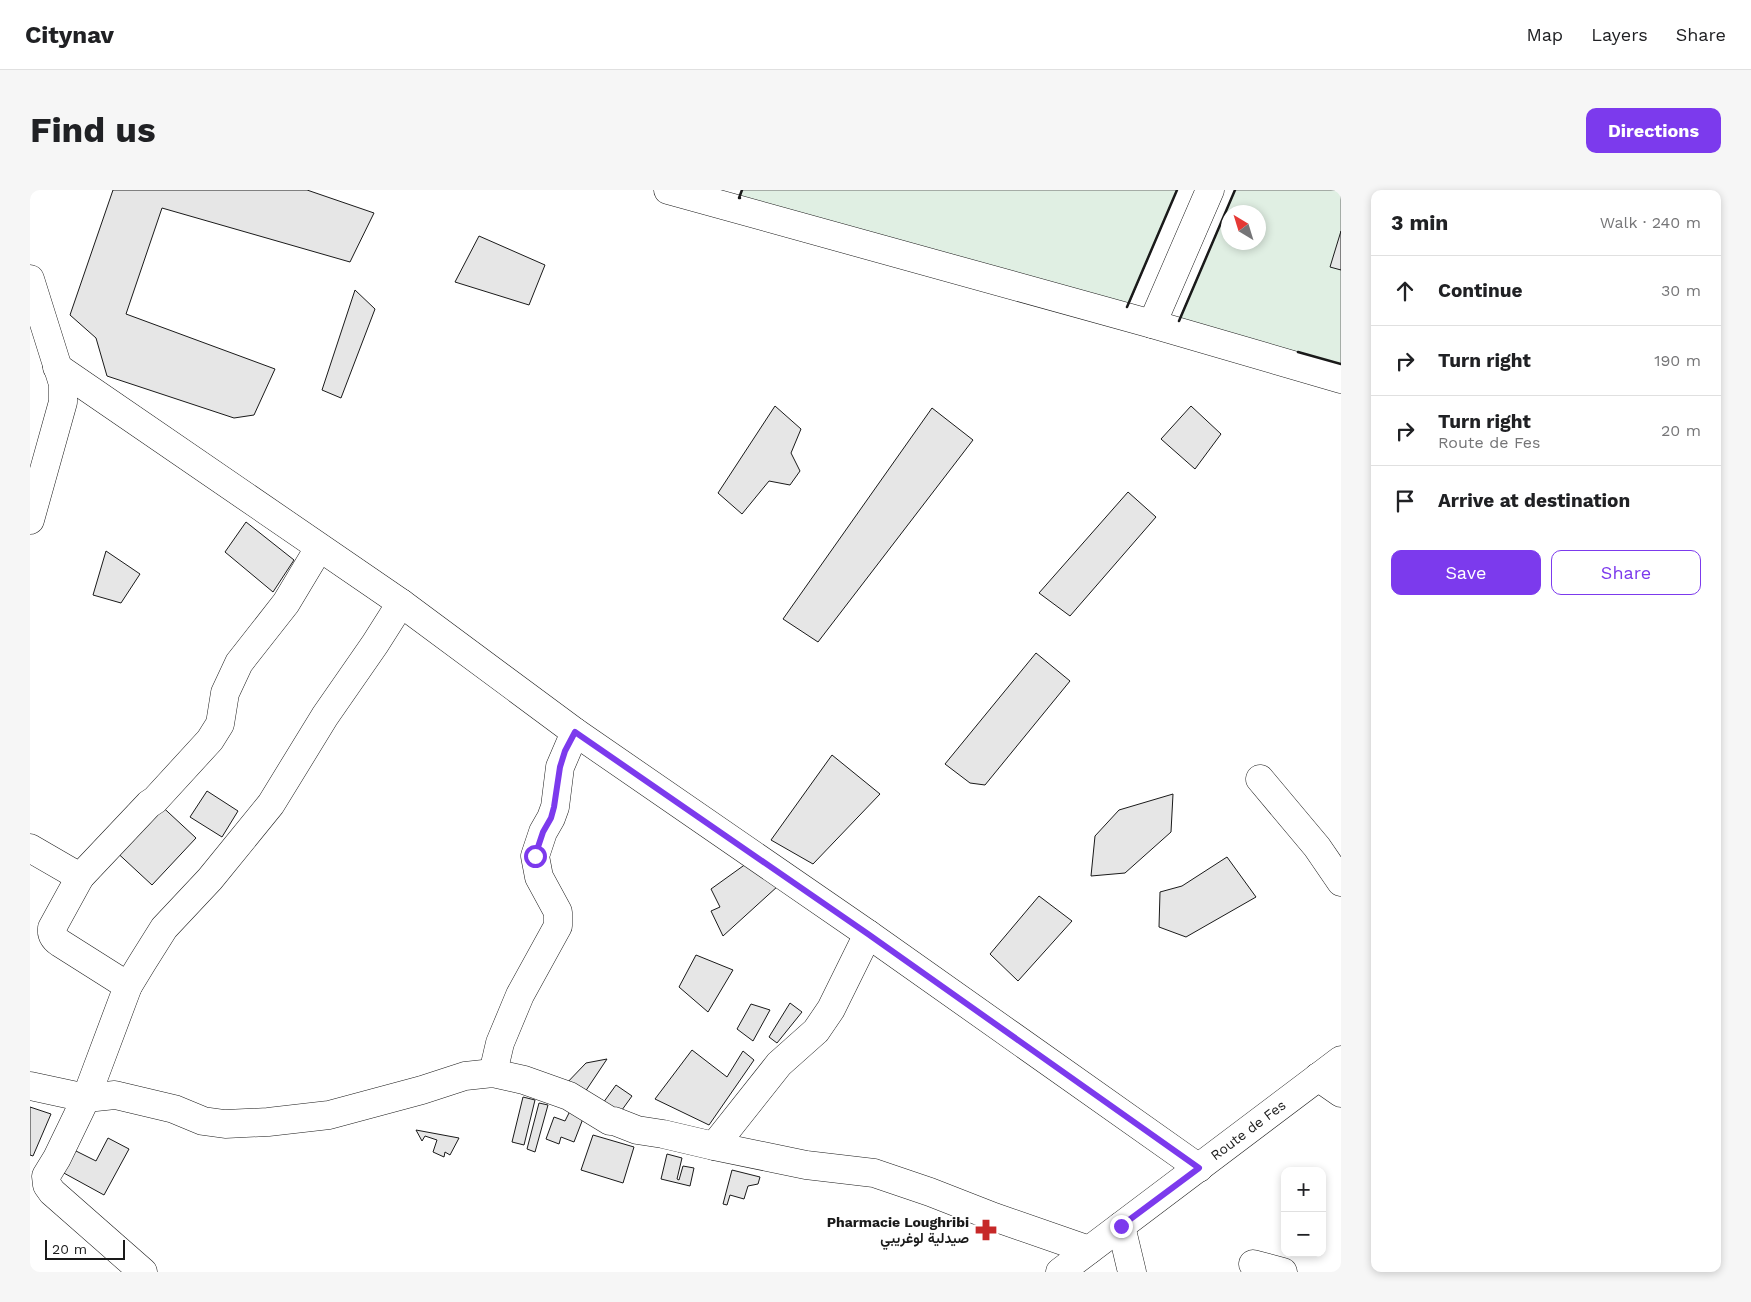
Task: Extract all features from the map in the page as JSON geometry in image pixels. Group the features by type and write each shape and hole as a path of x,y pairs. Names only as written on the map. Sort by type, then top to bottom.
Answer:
{"street":[{"path":"668,190 1152,324 1341,379"},
{"path":"1152,324 1210,190"},
{"path":"30,279 63,384 63,402 30,520"},
{"path":"57,367 401,603 575,732 868,934 1199,1168"},
{"path":"128,986 54,939 52,928 80,877 210,740 220,724 225,693 239,663 286,603 319,548"},
{"path":"143,1272 52,1192 47,1186 46,1176 57,1158 86,1098 128,986 164,928 210,879 271,804 325,716 401,603"},
{"path":"493,1073 500,1043 520,995 558,926 558,912 539,877 535,856 543,832 551,818 560,767 565,751 575,732"},
{"path":"1260,779 1317,847 1341,882"},
{"path":"30,848 80,877"},
{"path":"714,1146 779,1064 816,1031 831,1009 868,934"},
{"name":"Route de Fes","path":"1060,1272 1341,1060"},
{"path":"30,1086 86,1098 116,1095 174,1109 202,1121 225,1124 268,1122 329,1115 422,1090 464,1076 493,1073 524,1080 570,1096 610,1121 637,1130 806,1165 874,1173 1089,1250"},
{"path":"1318,1077 1341,1093"},
{"path":"1121,1226 1132,1272"},
{"path":"1254,1264 1283,1272"}],"green space":[{"path":"742,190 1177,190 1125,313 739,198"},
{"path":"1235,190 1341,190 1341,364 1179,320 1221,222 1221,250 1266,250 1266,205 1229,205"}],"building":[{"path":"113,190 307,190 374,213 350,262 162,208 126,314 275,369 254,415 234,418 107,376 96,338 70,315"},
{"path":"1341,231 1341,270 1330,267"},
{"path":"479,236 545,265 529,305 455,282"},
{"path":"355,290 375,309 341,398 322,390"},
{"path":"775,406 801,429 791,453 800,471 790,485 769,481 742,514 718,493"},
{"path":"1191,406 1221,434 1195,469 1161,439"},
{"path":"932,408 973,440 818,642 783,619"},
{"path":"1128,492 1156,517 1070,616 1039,593"},
{"path":"246,522 294,560 273,592 225,552"},
{"path":"106,551 140,574 121,603 93,595"},
{"path":"1036,653 1070,681 985,785 970,783 945,764"},
{"path":"832,755 880,794 813,864 771,840"},
{"path":"207,791 238,811 222,837 190,817"},
{"path":"1173,794 1171,832 1125,873 1091,876 1095,836 1119,810"},
{"path":"155,800 196,838 152,885 111,847"},
{"path":"1227,857 1256,897 1186,937 1159,927 1160,892 1182,886"},
{"path":"750,861 778,886 723,936 711,911 720,907 711,889"},
{"path":"1039,896 1072,921 1018,981 990,954"},
{"path":"696,955 733,970 708,1012 679,987"},
{"path":"790,1003 802,1012 777,1043 769,1037"},
{"path":"751,1004 770,1010 753,1041 737,1029"},
{"path":"692,1050 727,1077 743,1051 754,1060 709,1125 655,1099"},
{"path":"607,1059 583,1095 563,1087 586,1063"},
{"path":"616,1085 632,1096 614,1121 598,1110"},
{"path":"523,1097 535,1100 524,1145 512,1142"},
{"path":"539,1103 548,1105 535,1152 527,1149"},
{"path":"30,1107 51,1114 33,1156 30,1155"},
{"path":"570,1111 584,1116 574,1142 561,1137 559,1144 546,1139 554,1117 565,1121"},
{"path":"416,1130 459,1138 450,1155 445,1152 444,1157 433,1152 437,1140 425,1136 422,1141"},
{"path":"593,1135 634,1147 623,1183 581,1170"},
{"path":"108,1138 129,1149 104,1195 62,1172 74,1150 96,1161"},
{"path":"667,1154 682,1158 677,1179 679,1180 683,1166 694,1168 690,1186 661,1179"},
{"path":"732,1170 760,1177 758,1184 748,1186 744,1199 730,1195 727,1205 723,1204"}],"wall":[{"path":"740,198 742,190"},
{"path":"1127,307 1177,190"},
{"path":"1179,321 1235,190"},
{"path":"1298,352 1341,364"}],"place":[{"name":"Pharmacie Loughribi صيدلية لوغريبي","path":"986,1230"}],"route":[{"path":"535,856 543,832 551,818 560,767 565,751 575,732 868,934 1199,1168 1121,1226"}]}
